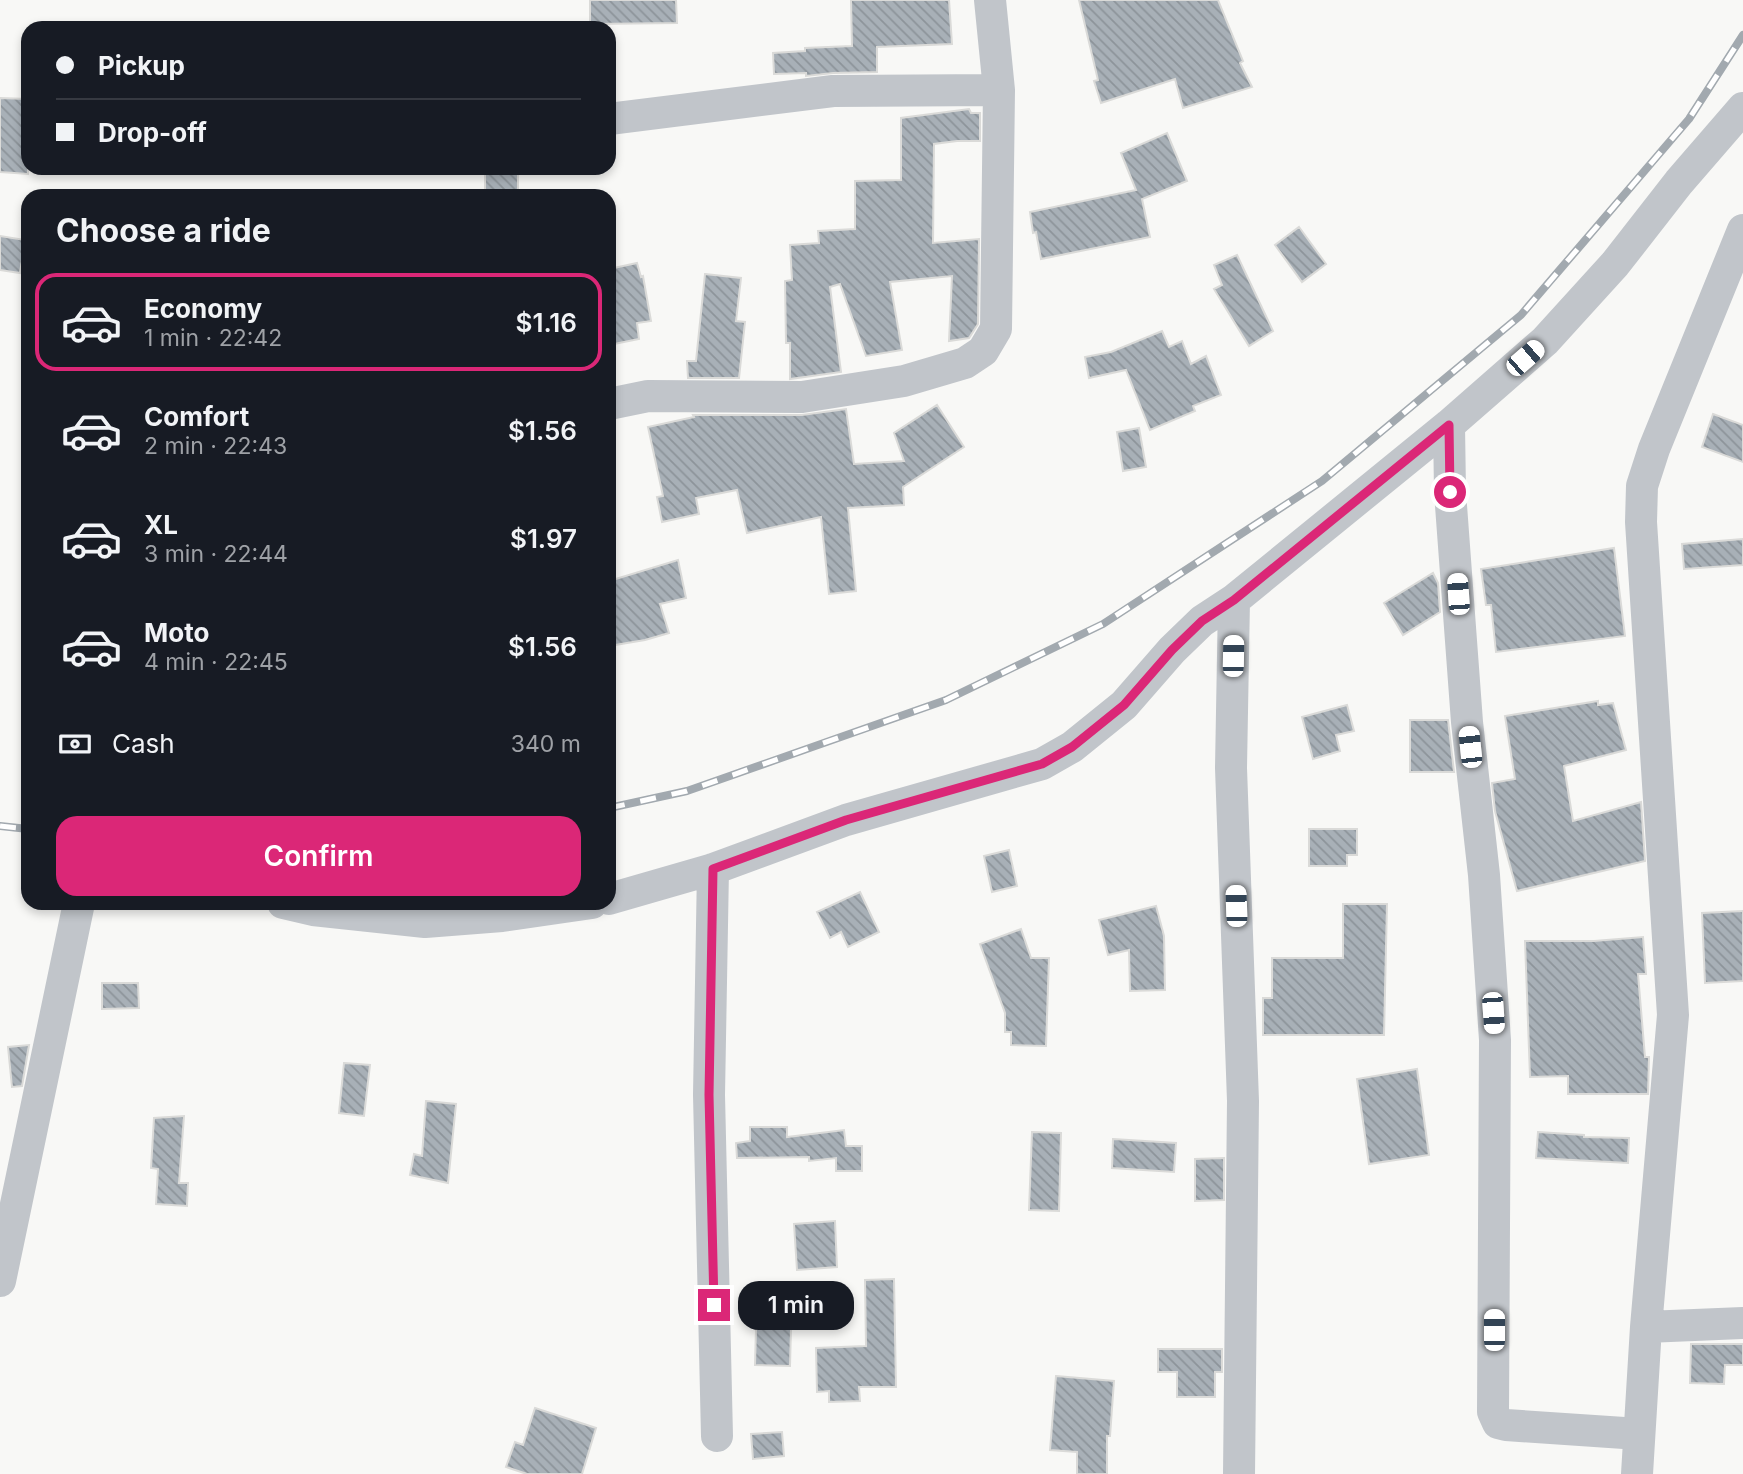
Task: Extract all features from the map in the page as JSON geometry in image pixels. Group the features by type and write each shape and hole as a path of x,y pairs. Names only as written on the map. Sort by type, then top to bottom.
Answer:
{"street":[{"path":"616,403 648,397 802,397 904,381 965,363 983,351 996,329 999,90 990,0"},
{"path":"616,118 833,91 999,90"},
{"path":"616,897 713,869 846,820 1042,764 1072,747 1124,705 1172,650 1202,621 1234,600 1449,425 1545,341 1615,264 1679,182 1743,108"},
{"path":"1637,1474 1646,1327 1673,1015 1641,522 1642,486 1654,449 1743,230"},
{"path":"1449,425 1453,533 1467,722 1484,875 1495,1041 1493,1412 1498,1423 1506,1425 1639,1434"},
{"path":"1234,600 1231,768 1243,1101 1240,1474"},
{"path":"713,869 709,1095 717,1436"},
{"path":"0,1281 78,910"},
{"path":"313,910 425,922 544,910"},
{"path":"1646,1327 1743,1324"}],"building":[{"path":"590,0 676,0 677,23 616,24 616,21 590,21"},
{"path":"851,0 949,0 952,44 877,47 877,72 806,76 806,73 774,74 773,53 805,51 805,48 852,46"},
{"path":"1079,0 1218,0 1243,61 1240,63 1252,87 1183,108 1175,79 1101,103 1094,81 1098,80"},
{"path":"0,98 21,99 21,174 0,172"},
{"path":"969,109 971,113 980,113 980,141 934,144 933,243 979,239 978,324 969,338 949,341 952,276 890,282 902,350 866,356 840,284 830,287 841,372 790,379 790,343 786,343 785,281 792,280 790,245 819,243 818,231 855,229 855,181 901,180 901,118"},
{"path":"1167,133 1187,181 1142,199 1150,237 1041,259 1030,212 1136,190 1121,153"},
{"path":"485,175 518,175 518,189 485,189"},
{"path":"1299,227 1326,264 1302,282 1275,245"},
{"path":"0,236 21,239 20,273 0,270"},
{"path":"1237,255 1273,331 1249,346 1214,289 1222,285 1214,265"},
{"path":"637,263 641,277 643,276 651,321 637,323 639,339 616,344 616,268"},
{"path":"705,274 741,278 736,321 745,322 739,378 688,378 687,361 696,361"},
{"path":"1162,331 1169,347 1182,341 1191,364 1206,356 1221,395 1193,406 1195,411 1150,430 1126,370 1089,378 1085,357 1111,352"},
{"path":"937,405 964,447 903,487 904,505 848,508 856,591 829,594 821,517 747,533 737,490 696,498 699,514 662,522 657,497 663,496 648,427 694,417 693,415 802,415 846,409 854,464 904,461 894,433"},
{"path":"1713,414 1743,425 1743,462 1702,447"},
{"path":"1139,428 1146,467 1123,471 1117,432"},
{"path":"1743,539 1743,565 1684,569 1682,544"},
{"path":"1614,548 1625,636 1496,652 1491,605 1486,605 1481,569"},
{"path":"678,560 686,598 660,604 669,633 616,645 616,579"},
{"path":"1433,573 1438,583 1440,612 1403,635 1384,603"},
{"path":"1598,701 1598,705 1613,703 1626,750 1564,766 1573,821 1641,802 1645,861 1517,891 1495,811 1492,783 1515,779 1505,716"},
{"path":"1347,705 1354,731 1336,735 1340,751 1313,759 1302,717"},
{"path":"1410,720 1448,720 1454,772 1410,772"},
{"path":"1309,829 1357,829 1357,855 1347,855 1347,866 1309,866"},
{"path":"1009,850 1017,886 992,892 984,856"},
{"path":"860,892 879,932 848,947 841,932 830,938 817,912"},
{"path":"1343,904 1387,904 1384,1035 1263,1035 1263,998 1272,998 1272,958 1343,958"},
{"path":"1156,906 1164,936 1165,990 1130,991 1129,950 1108,955 1099,920"},
{"path":"1743,911 1743,981 1705,983 1702,913"},
{"path":"1021,929 1031,958 1049,958 1046,1046 1011,1045 1011,1032 1005,1032 1005,1013 980,944"},
{"path":"1643,937 1646,974 1638,974 1645,1057 1649,1057 1648,1094 1568,1094 1568,1076 1530,1077 1525,941 1594,941"},
{"path":"102,983 138,983 139,1008 102,1009"},
{"path":"29,1045 22,1086 12,1087 8,1047"},
{"path":"344,1063 370,1065 364,1116 339,1113"},
{"path":"1417,1069 1429,1155 1369,1164 1357,1079"},
{"path":"426,1101 456,1104 448,1183 410,1175 414,1154 422,1156"},
{"path":"184,1116 179,1183 188,1183 187,1206 156,1204 158,1169 151,1168 154,1118"},
{"path":"750,1127 787,1127 787,1137 844,1130 846,1146 862,1146 862,1171 836,1171 836,1158 809,1161 809,1157 737,1158 736,1143 750,1141"},
{"path":"1032,1132 1061,1133 1059,1211 1029,1210"},
{"path":"1538,1132 1629,1138 1628,1163 1536,1158"},
{"path":"1113,1139 1176,1143 1174,1172 1112,1168"},
{"path":"1224,1158 1224,1200 1195,1201 1195,1159"},
{"path":"835,1221 837,1267 797,1270 794,1224"},
{"path":"894,1279 896,1387 859,1387 860,1401 829,1402 829,1391 817,1392 816,1348 866,1346 865,1280"},
{"path":"756,1328 791,1329 790,1366 755,1365"},
{"path":"1691,1344 1743,1344 1743,1365 1725,1365 1724,1384 1690,1383"},
{"path":"1158,1349 1222,1349 1222,1372 1215,1372 1215,1397 1177,1397 1177,1372 1158,1372"},
{"path":"1056,1376 1114,1381 1110,1436 1107,1436 1107,1474 1077,1474 1077,1452 1050,1450"},
{"path":"535,1408 596,1428 582,1474 527,1474 506,1467 515,1442 523,1445"},
{"path":"782,1432 784,1456 753,1459 751,1434"}],"railway":[{"path":"616,806 687,791 946,700 1103,624 1322,481 1521,315 1689,119 1743,35"},
{"path":"0,826 21,828"}],"route":[{"path":"714,1305 709,1095 713,869 846,820 1042,764 1072,747 1124,705 1144,680 1202,621 1234,600 1449,425 1450,492"}]}
